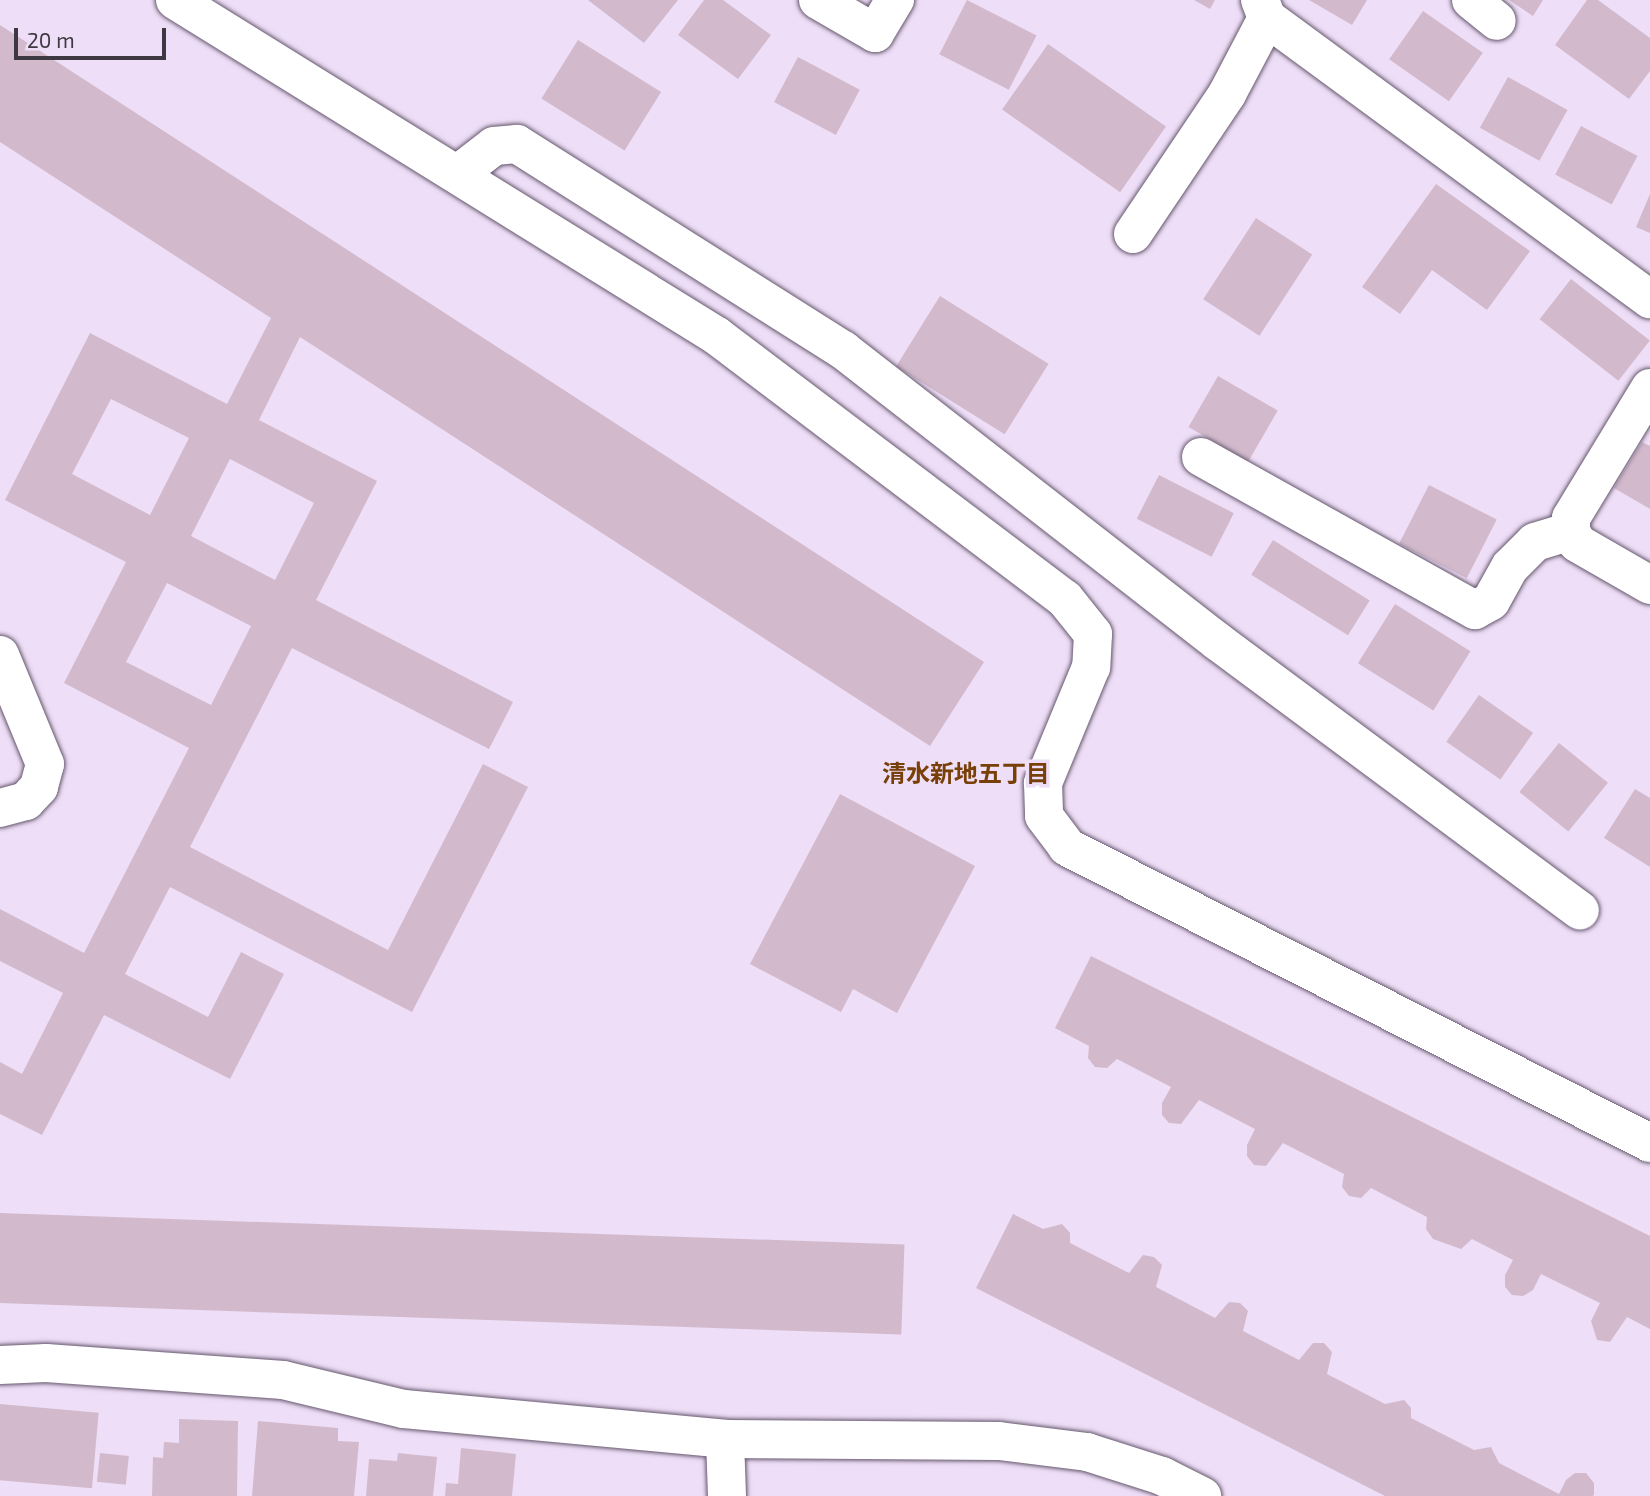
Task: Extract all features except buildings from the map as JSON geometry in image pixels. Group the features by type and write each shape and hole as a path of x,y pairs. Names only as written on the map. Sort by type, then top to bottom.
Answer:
{"street":[{"path":"175,0 459,173 718,336 1065,599 1093,634 1091,667 1043,783 1044,816 1068,847 1650,1143"},
{"path":"818,0 875,33 895,0"},
{"path":"1133,234 1220,105 1264,9 1650,299"},
{"path":"459,173 494,146 517,144 843,350 1217,641 1580,911"},
{"path":"1650,388 1571,518 1571,531 1577,543 1650,585"},
{"path":"1200,457 1475,610 1491,601 1510,567 1535,542 1571,531"},
{"path":"0,655 45,764 39,787 26,801 0,808"},
{"path":"0,1365 46,1363 283,1380 404,1409 725,1439 999,1441 1087,1452 1163,1476 1202,1496"},
{"path":"725,1439 727,1496"}],"district":[{"name":"清水新地五丁目","path":"966,773"}]}
